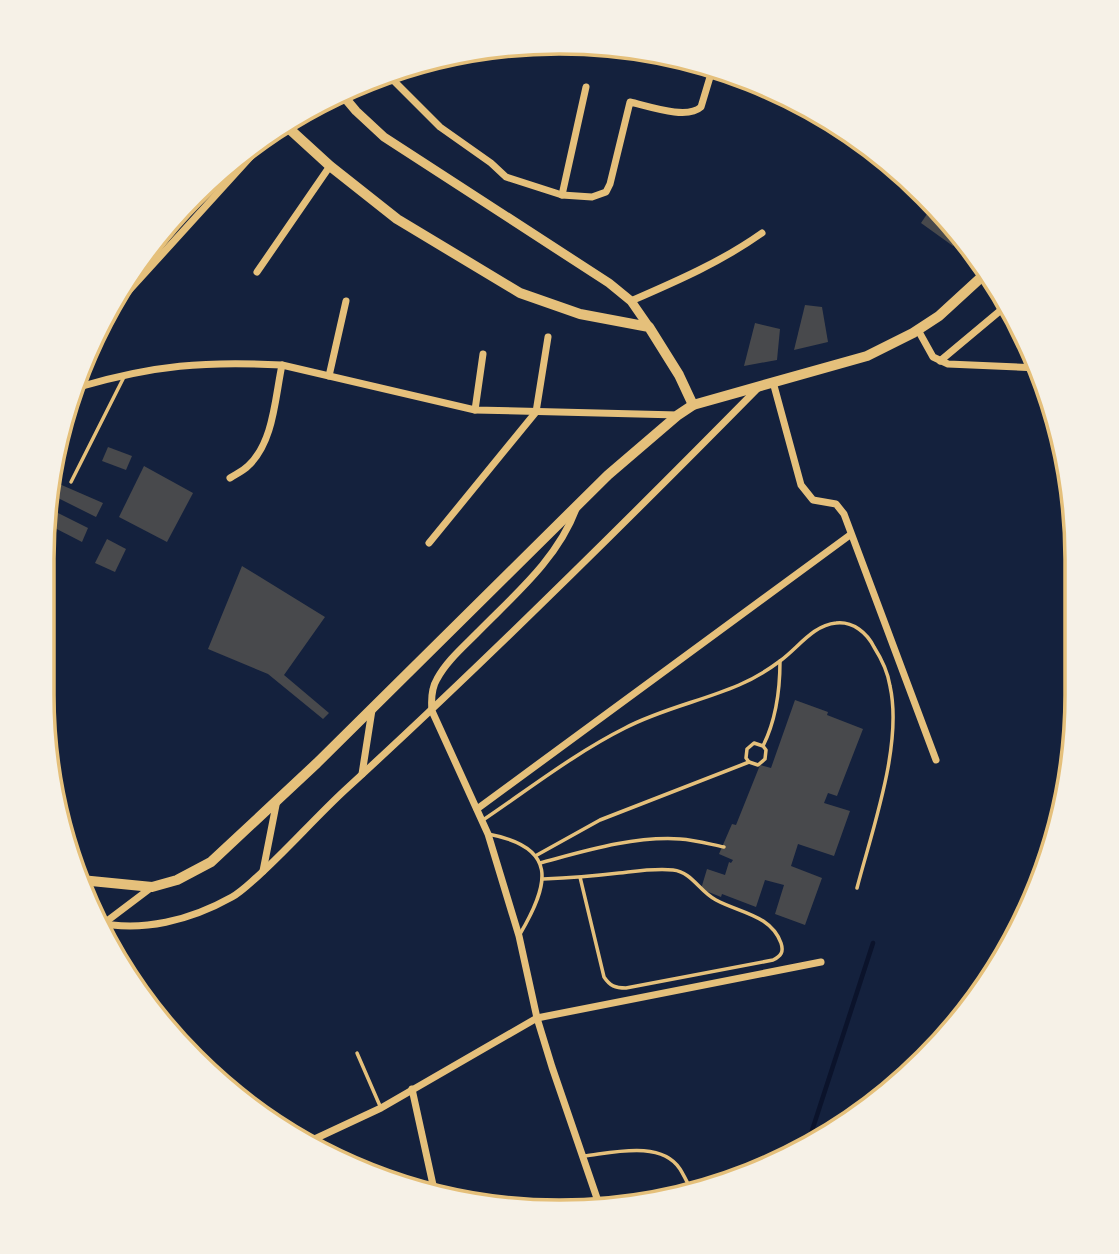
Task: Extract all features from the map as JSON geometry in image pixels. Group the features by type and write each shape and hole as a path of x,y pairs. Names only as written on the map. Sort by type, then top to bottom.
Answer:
{"main road":[{"path":"292,131 330,166 397,219 520,293 580,314 649,327 679,375 693,405"},
{"path":"90,881 152,887 177,880 211,862 372,708 608,475 678,415 693,405 867,356 919,330 962,297 980,279"}],"street":[{"path":"395,82 440,127 491,163 506,177 562,195 592,197 607,192 630,102 681,113 696,111 701,107 710,77"},
{"path":"562,195 586,87"},
{"path":"348,101 384,137 609,283 631,301 649,327"},
{"path":"257,272 330,166"},
{"path":"138,281 239,169"},
{"path":"631,301 702,270 732,254 762,233"},
{"path":"329,376 346,301"},
{"path":"940,361 999,311"},
{"path":"919,330 933,357 940,361 968,366 1027,368"},
{"path":"429,542 536,412 548,337"},
{"path":"475,410 483,354"},
{"path":"86,385 126,373 180,364 282,365 475,410 678,415"},
{"path":"230,478 248,466 261,451 267,437 282,365"},
{"path":"773,383 802,485 813,500 836,504 844,514 936,760"},
{"path":"109,924 168,923 192,916 235,896 313,819 432,711 761,385"},
{"path":"578,505 562,541 533,575 449,661 436,681 431,697 432,711 448,750 488,834 519,936 537,1018 597,1198"},
{"path":"477,809 850,535"},
{"path":"362,775 372,708"},
{"path":"263,871 277,800"},
{"path":"106,918 152,887"},
{"path":"317,1138 381,1108 537,1018 821,962"},
{"path":"412,1089 433,1184"}],"lane":[{"path":"71,482 126,373"},
{"path":"483,820 625,728 741,684 780,661 819,629 836,623 851,625 860,629 870,640 890,684 892,702 891,751 857,888"},
{"path":"763,746 772,725 778,695 780,661"},
{"path":"537,855 600,820 749,762 758,765 765,759 766,750 763,746 754,743 747,749 746,758 749,762"},
{"path":"488,834 518,842 537,855 540,863 543,879 534,910 519,936"},
{"path":"540,863 598,848 649,840 683,839 724,847"},
{"path":"543,879 676,870 687,874 702,892 714,899 768,923 775,931 783,951 780,957 774,960 616,988 604,977 580,877"},
{"path":"357,1053 381,1108"},
{"path":"583,1156 646,1151 664,1156 679,1166 687,1184"}],"building":[{"path":"927,213 954,245 953,246 921,223"},
{"path":"805,305 822,307 828,342 794,350"},
{"path":"755,323 780,329 777,360 744,366"},
{"path":"108,447 132,456 126,470 102,461"},
{"path":"144,466 193,493 167,542 119,517"},
{"path":"60,484 103,503 96,517 58,498"},
{"path":"57,512 88,528 82,542 55,528"},
{"path":"107,539 126,549 115,572 95,563"},
{"path":"242,566 325,617 284,675 329,713 323,719 268,674 208,649"},
{"path":"795,700 863,729 837,796 828,793 824,803 850,811 834,856 798,844 791,866 822,878 805,925 775,914 784,885 765,880 756,907 701,889 707,869 725,875 729,862 733,860 719,854 732,824 736,825 760,765 771,768"}],"waterway":[{"path":"811,1132 873,943"}]}
